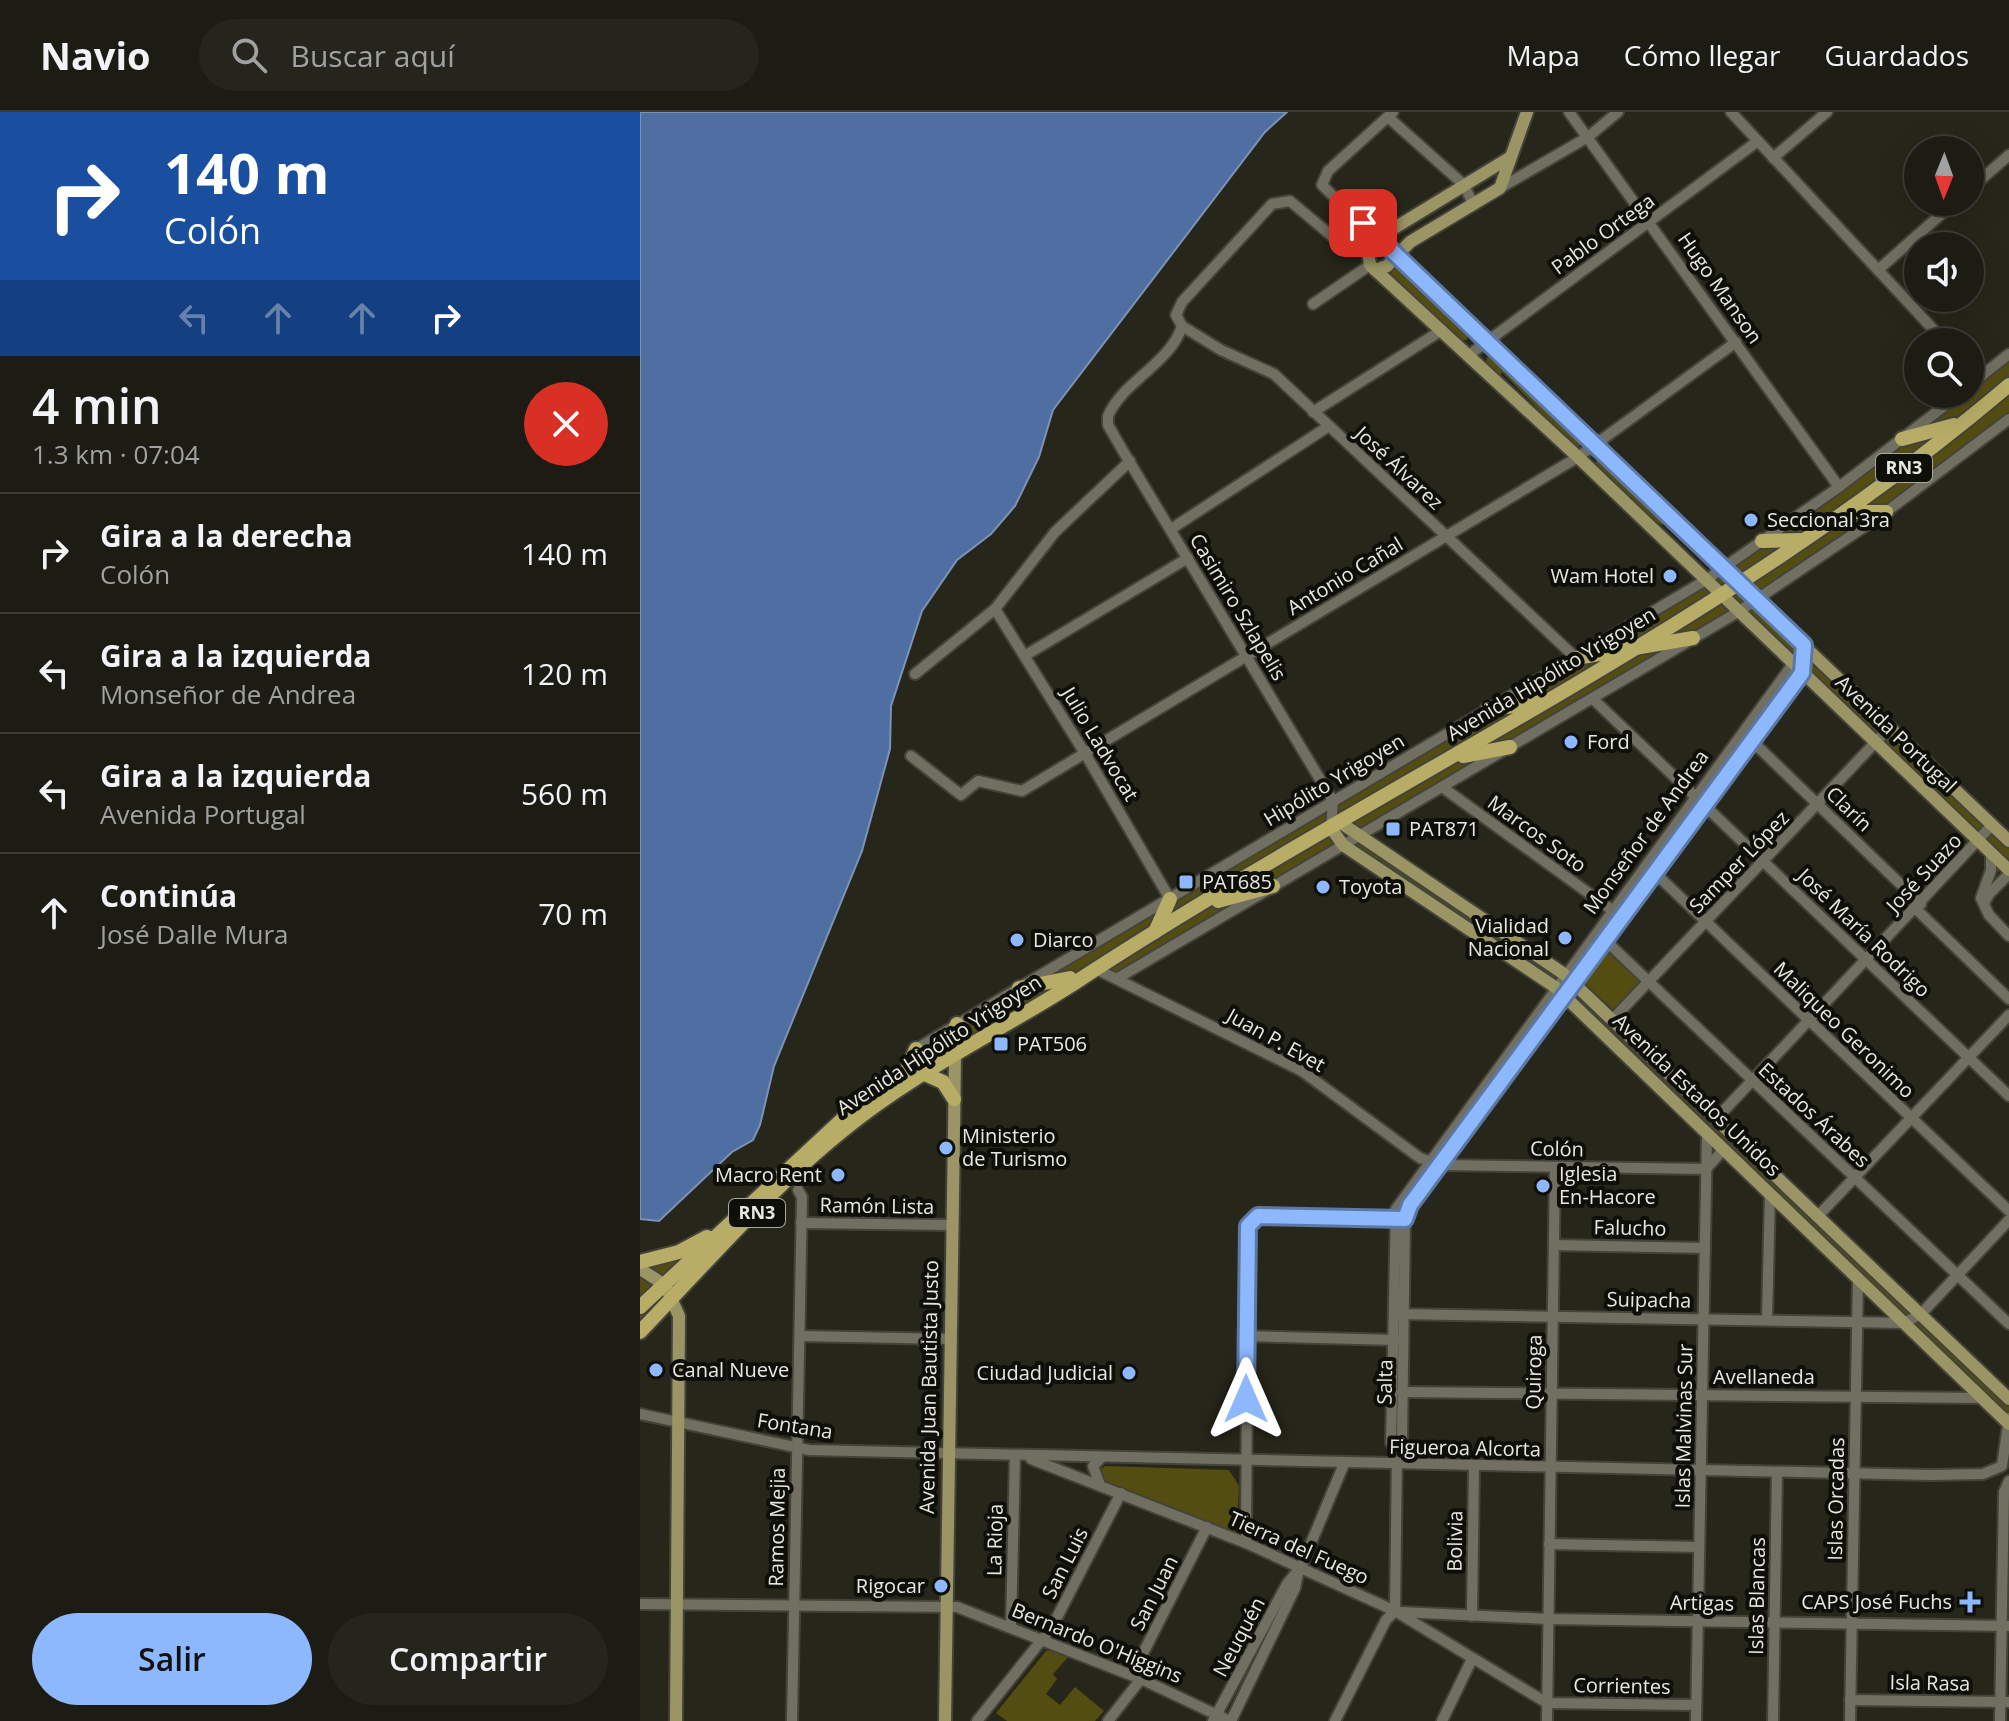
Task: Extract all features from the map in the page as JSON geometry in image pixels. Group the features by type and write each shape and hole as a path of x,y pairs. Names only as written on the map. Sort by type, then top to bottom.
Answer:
{"highway":[{"name":"Avenida Hipólito Yrigoyen","path":"746,1208 824,1133 905,1074 1094,968 1631,651 1845,512 2009,385"},
{"path":"1902,439 1962,423"},
{"path":"1845,512 1886,512"},
{"path":"1762,541 1805,540"},
{"path":"1576,658 1693,638"},
{"path":"1487,710 1546,701"},
{"path":"1450,758 1510,747"},
{"path":"1198,906 1273,886"},
{"path":"1155,932 1170,899"},
{"name":"Avenida Hipólito Yrigoyen","path":"640,1332 781,1188 844,1130 925,1074 952,1050 1070,978 1094,968"},
{"path":"1019,988 1070,978"},
{"path":"952,1050 957,1024"},
{"path":"905,1074 916,1049"},
{"path":"925,1074 943,1082 954,1099"},
{"path":"781,1188 798,1190"},
{"path":"640,1307 746,1208"},
{"name":"RN3","path":"640,1262 691,1247 746,1208"}],"main road":[{"path":"1509,158 1378,238 1371,262 1396,258 1410,242 1500,188 1527,112"},
{"name":"Avenida Portugal","path":"1396,258 2009,841"},
{"name":"Avenida Portugal","path":"1371,262 1659,534 2009,872"},
{"name":"Avenida Estados Unidos","path":"1336,826 1361,835 1564,974 2009,1399"},
{"name":"Avenida Estados Unidos","path":"1336,826 1343,845 1555,987 2008,1421"},
{"name":"Avenida Juan Bautista Justo","path":"945,1721 954,1099 952,1050"},
{"path":"640,1269 665,1284 673,1298 679,1323 676,1721"}],"street":[{"name":"Hugo Manson","path":"1569,112 1839,487"},
{"path":"1500,188 1588,137 1618,112"},
{"path":"1731,112 1932,328"},
{"path":"1773,158 1827,112"},
{"path":"1396,258 1322,185 1328,171 1390,114 1463,184 1473,203"},
{"name":"Pablo Ortega","path":"1469,355 1758,141"},
{"path":"1984,177 2009,155"},
{"path":"1182,326 1176,315 1182,302 1272,204 1280,201 1298,205 1345,247 1371,262 1313,304"},
{"path":"1878,270 1939,216"},
{"name":"José Álvarez","path":"1182,326 1221,350 1267,369 1576,658"},
{"name":"Casimiro Szlapelis","path":"1182,326 1175,340 1109,411 1108,425 1333,805 1336,826"},
{"path":"1313,412 1442,330"},
{"name":"Antonio Cañal","path":"911,756 961,795 978,781 1017,792 1086,755 1578,457 1736,342"},
{"path":"1984,374 2009,354"},
{"name":"Hipólito Yrigoyen","path":"916,1049 1333,805 1706,580 1839,487 1942,408"},
{"path":"1118,978 1738,612 1886,512 2009,419"},
{"path":"1171,529 1329,426"},
{"path":"915,674 995,609 1055,532 1130,461"},
{"path":"1659,534 1672,521"},
{"path":"1026,655 1188,558"},
{"name":"Julio Ladvocat","path":"995,609 1026,655 1170,899"},
{"path":"1797,668 1804,645"},
{"name":"Monseñor de Andrea","path":"1399,1219 1607,942 1752,741 1797,668"},
{"name":"Monseñor de Andrea","path":"1399,1219 1396,1209 1564,974 1694,795 1797,668"},
{"name":"José María Rodrigo","path":"1593,699 2009,1096"},
{"name":"Samper López","path":"1612,1020 1890,727"},
{"name":"Clarín","path":"1752,741 2009,999"},
{"name":"Marcos Soto","path":"1442,787 1612,910"},
{"name":"José Suazo","path":"1716,1119 1992,825"},
{"path":"1991,853 1991,870 1982,890 1983,905 2009,936"},
{"path":"1983,905 2009,872"},
{"name":"Maliqueo Geronimo","path":"1656,874 2009,1211"},
{"name":"Estados Árabes","path":"1596,931 2009,1324"},
{"name":"Juan P. Evet","path":"1094,968 1302,1071 1429,1161"},
{"path":"1818,1216 2009,1015"},
{"name":"Islas Malvinas Sur","path":"1696,1721 1707,1133"},
{"path":"1706,1169 1724,1149"},
{"name":"Colón","path":"1429,1161 1441,1165 1706,1169"},
{"name":"Quiroga","path":"1547,1721 1555,1167"},
{"name":"Ramos Mejia","path":"792,1721 802,1197 798,1190"},
{"path":"1767,1320 1770,1193"},
{"path":"1246,1543 1248,1226 1258,1216 1399,1219"},
{"name":"Salta","path":"1396,1459 1402,1443 1402,1392 1398,1340 1392,1314 1399,1219"},
{"name":"Salta","path":"1395,1611 1396,1459 1391,1443 1398,1340 1404,1314 1399,1219"},
{"path":"1904,1323 1921,1314 2009,1220"},
{"name":"Ramón Lista","path":"801,1223 952,1225"},
{"name":"Falucho","path":"1554,1245 1705,1248"},
{"name":"Islas Orcadas","path":"1850,1721 1858,1278"},
{"name":"Suipacha","path":"1392,1314 1904,1323"},
{"path":"800,1336 949,1339"},
{"path":"1246,1336 1398,1340"},
{"name":"Avellaneda","path":"1402,1392 1982,1398"},
{"name":"Fontana","path":"640,1414 797,1448 947,1453"},
{"path":"1983,1474 2004,1463 2008,1421"},
{"name":"Figueroa Alcorta","path":"947,1453 1344,1464 1396,1459 1474,1466 1551,1468 1983,1474"},
{"name":"Tierra del Fuego","path":"1018,1455 1246,1543 1395,1611 1547,1703"},
{"name":"La Rioja","path":"1011,1626 1018,1455"},
{"path":"1100,1485 1093,1466 1101,1458"},
{"path":"1300,1569 1344,1464"},
{"name":"Bolivia","path":"1472,1616 1474,1466"},
{"name":"Islas Blancas","path":"1773,1721 1777,1472"},
{"path":"1983,1474 1994,1478 2004,1492"},
{"path":"2000,1721 2005,1702 2004,1492 2009,1481"},
{"name":"San Luis","path":"977,1721 1044,1639 1121,1493"},
{"name":"San Juan","path":"1108,1721 1137,1677 1207,1527"},
{"path":"1549,1544 1699,1547"},
{"name":"Neuquén","path":"1216,1718 1287,1584 1300,1569"},
{"name":"Neuquén","path":"1231,1721 1295,1588 1300,1569"},
{"name":"Bernardo O'Higgins","path":"640,1604 957,1607 1137,1677 1216,1718 1231,1721"},
{"path":"1335,1721 1386,1620 1395,1611"},
{"name":"Artigas","path":"1395,1611 1548,1619 2006,1626"},
{"path":"1442,1721 1472,1659"},
{"name":"Isla Rasa","path":"1850,1700 2005,1702"},
{"name":"Corrientes","path":"1547,1703 1696,1705"}],"shaded area":[{"path":"1394,266 1399,267 1468,335 1467,340 1460,341 1390,277"},
{"path":"2009,354 2009,419 1755,600 2009,841 2009,870 1802,673 1575,984 2009,1399 2009,1424 1566,997 1410,1205 1402,1443 1391,1443 1393,1219 1555,987 1343,845 1118,978 1094,969 844,1130 640,1332 640,1262 704,1239 834,1125 905,1074 916,1049 1706,580 1941,408 1984,408 1984,374","holes":["1738,612 1793,664 1564,974 1361,835"]},
{"path":"1494,356 1581,439 1582,444 1576,448 1502,372 1500,378 1486,363 1487,357"},
{"path":"1603,459 1664,519 1663,525 1653,521 1595,467 1596,461"},
{"path":"1607,949 1643,982 1615,1011 1583,982"},
{"path":"1105,1466 1229,1470 1239,1486 1237,1533 1099,1479 1099,1470"},
{"path":"1046,1651 1069,1656 1053,1674 1057,1679 1046,1694 1060,1705 1075,1687 1104,1711 1095,1721 1007,1721 996,1713"}],"water":[{"path":"640,112 1287,112 1265,132 1053,410 1039,457 1015,506 991,534 957,560 922,611 891,706 890,749 862,851 774,1066 760,1125 753,1140 732,1152 659,1221 640,1219"}],"place":[{"name":"Seccional 3ra","path":"1751,520"},
{"name":"Wam Hotel","path":"1670,576"},
{"name":"Ford","path":"1571,742"},
{"name":"PAT871","path":"1393,829"},
{"name":"PAT685","path":"1186,882"},
{"name":"Toyota","path":"1323,887"},
{"name":"Vialidad Nacional","path":"1565,938"},
{"name":"Diarco","path":"1017,940"},
{"name":"PAT506","path":"1001,1044"},
{"name":"Ministerio de Turismo","path":"946,1148"},
{"name":"Macro Rent","path":"838,1175"},
{"name":"Iglesia En-Hacore","path":"1543,1186"},
{"name":"Canal Nueve","path":"656,1370"},
{"name":"Ciudad Judicial","path":"1129,1373"},
{"name":"Rigocar","path":"941,1586"},
{"name":"CAPS José Fuchs","path":"1970,1602"}],"route":[{"path":"1246,1399 1248,1226 1252,1219 1258,1216 1405,1219 1410,1205 1607,942 1802,673 1804,645 1396,258 1363,223"}]}
